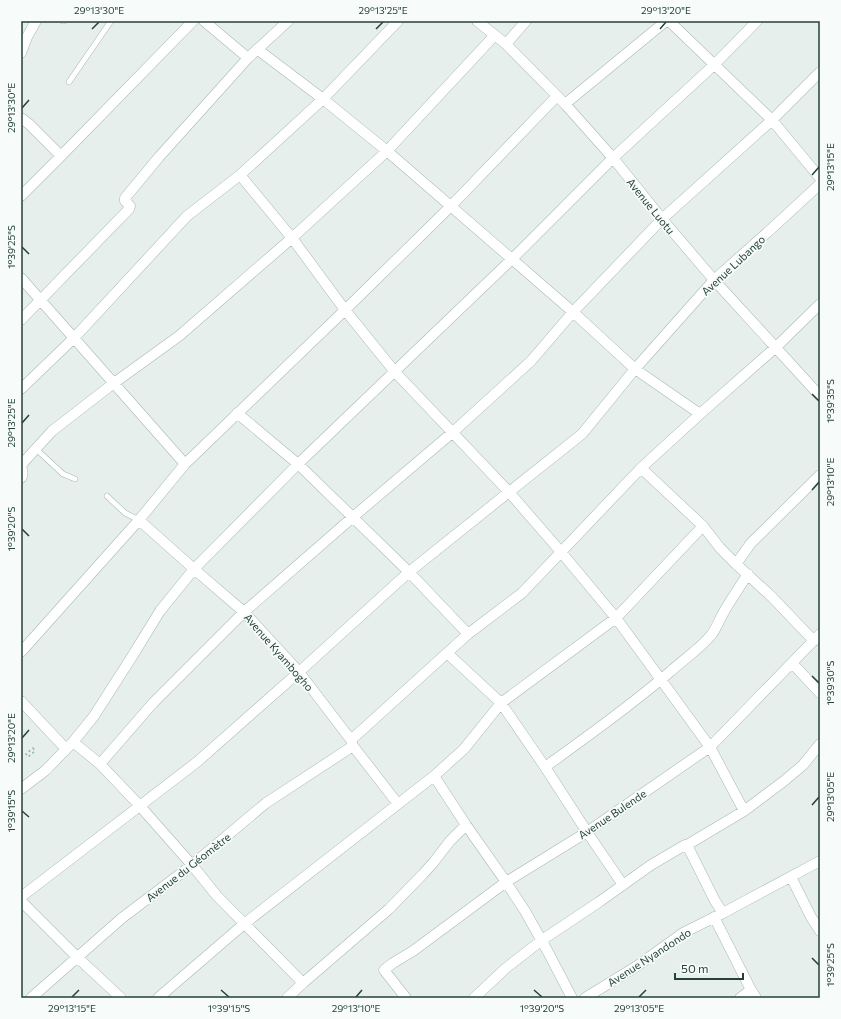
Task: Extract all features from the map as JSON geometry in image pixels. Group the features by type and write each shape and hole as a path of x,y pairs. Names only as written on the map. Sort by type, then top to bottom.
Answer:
{"street":[{"path":"21,53 27,37 36,21"},
{"path":"21,196 193,21"},
{"path":"204,21 248,58"},
{"path":"21,320 129,209 130,206 124,200 125,198 159,157 248,58 288,21"},
{"path":"21,389 74,338 187,216 240,175 323,99 398,21"},
{"name":"Avenue Luotu","path":"477,21 506,44 565,104 613,158 714,280 820,396"},
{"path":"506,44 526,21"},
{"path":"565,104 666,21"},
{"path":"669,21 772,120 820,178"},
{"path":"21,789 42,774 70,746 95,713 160,611 194,570 298,464 512,259 613,158 715,64 757,21"},
{"path":"21,478 23,473 21,466 22,464 52,431 114,383 179,336 292,238 387,151 495,35"},
{"path":"257,49 323,99 387,151 452,206 636,369 700,414"},
{"path":"100,764 153,703 244,612 453,432 531,360 573,312 662,219 772,120 820,72"},
{"path":"21,652 139,520 185,464 452,206 557,96"},
{"path":"21,118 61,156"},
{"path":"240,175 292,238 345,310 395,372 509,492 616,618 710,747 744,811"},
{"name":"Avenue Lubango","path":"21,897 197,762 409,572 586,431 636,369 714,280 820,184"},
{"path":"21,278 185,464"},
{"name":"Avenue du Géomètre","path":"31,998 127,914 192,865 266,803 352,743 468,634 522,593 641,468 775,348 820,304"},
{"path":"237,413 298,464 409,572 468,634"},
{"path":"641,468 703,526 720,548 736,564 817,637"},
{"path":"736,564 751,543 820,475"},
{"name":"Avenue Kyambogho","path":"139,520 194,570 244,612 299,672 398,804"},
{"path":"158,998 244,924 434,776 464,749 501,703 616,618 703,526"},
{"path":"545,767 605,724 694,652 711,635 719,624 734,594 748,574"},
{"name":"Avenue Bulende","path":"406,998 384,970 413,951 506,882 587,832 710,747 817,637"},
{"path":"447,653 501,703 623,885"},
{"path":"792,663 820,693"},
{"path":"21,701 70,746 100,764 140,805 192,865 216,896 303,983"},
{"path":"474,998 506,968 542,940 651,865 685,845 687,846 744,811 784,781 803,765 819,748"},
{"path":"434,776 506,882 542,940 572,998"},
{"path":"287,998 389,909 423,874 450,841 466,825"},
{"path":"687,846 715,901 719,915 753,994 740,998"},
{"name":"Avenue Nyandondo","path":"585,998 637,966 683,933 820,861"},
{"path":"791,877 811,918 820,931"},
{"path":"21,901 77,957 121,998"}],"lane":[{"path":"69,82 111,21"},
{"path":"36,449 63,474 75,479"},
{"path":"107,496 125,512 139,520"}],"path":[{"path":"33,748 35,751 28,757 26,754 33,748"}]}
